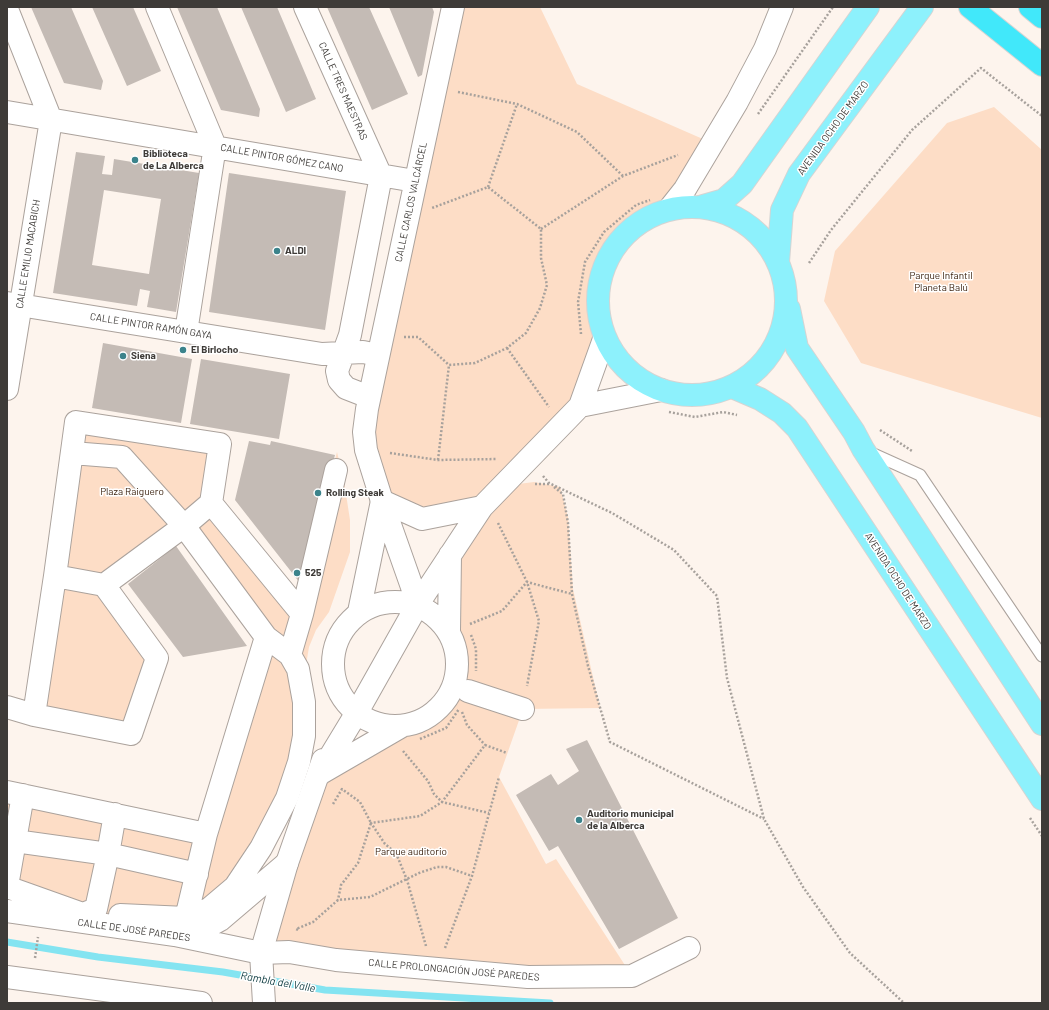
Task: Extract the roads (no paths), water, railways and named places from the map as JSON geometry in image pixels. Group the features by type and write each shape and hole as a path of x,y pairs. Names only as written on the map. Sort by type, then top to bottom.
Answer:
{"highway":[{"path":"970,7 1042,65"},
{"path":"1030,7 1042,17"}],"main road":[{"path":"786,294 782,330 766,359 732,387 701,395 662,400 625,369 604,339 598,310 600,278 614,248 636,224 670,208 703,206 724,200 742,184 868,7"},
{"name":"AVENIDA OCHO DE MARZO","path":"778,262 782,210 799,174 918,12"},
{"path":"703,206 734,216 760,235 778,262 797,348 854,432 863,449 1042,724"},
{"name":"AVENIDA OCHO DE MARZO","path":"732,387 760,399 776,409 797,428 1035,808"}],"street":[{"path":"157,7 215,146 186,332"},
{"name":"CALLE TRES MAESTRAS","path":"305,7 381,176"},
{"name":"CALLE CARLOS VALCÁRCEL","path":"418,604 382,501 366,450 364,432 380,346 454,7"},
{"path":"670,208 685,189 765,49 782,7"},
{"path":"7,9 51,120"},
{"name":"CALLE PINTOR GÓMEZ CANO","path":"7,112 416,181"},
{"name":"CALLE EMILIO MACABICH","path":"7,389 14,304 51,120"},
{"path":"370,397 349,390 339,380 337,371 350,335 381,176"},
{"name":"CALLE PINTOR RAMÓN GAYA","path":"14,304 322,354 363,352 380,346"},
{"path":"580,406 604,339"},
{"path":"264,1003 261,953 287,863 319,775 350,707 450,555 482,507 529,459 557,418 580,406 662,400"},
{"path":"34,715 76,422 220,444 211,503 184,526 104,585"},
{"path":"72,453 122,457 184,526 266,637 290,654 298,669 302,695 304,736 299,762 287,798 261,848 235,886 209,909 180,926"},
{"path":"290,654 302,614 336,470"},
{"path":"359,612 382,501 422,518 482,507"},
{"path":"211,503 302,614"},
{"path":"319,775 407,737 423,720 441,707 450,694 457,674 458,628 450,555"},
{"path":"7,707 34,715 131,734 157,658 104,585 55,576"},
{"path":"407,737 380,725 350,707 334,680 332,658 338,637 359,612 379,602 401,601 418,604 458,628"},
{"path":"180,926 197,874 206,834 266,637"},
{"path":"468,691 523,709"},
{"path":"206,834 15,793 15,841 7,887 83,914 204,928 220,920 287,863"},
{"path":"83,914 96,909 115,814"},
{"path":"15,841 108,854 197,874"},
{"name":"CALLE DE JOSÉ PAREDES","path":"7,911 180,926 261,953"},
{"name":"CALLE PROLONGACIÓN JOSÉ PAREDES","path":"261,953 289,952 336,960 432,959 528,977 632,976 689,948"},
{"path":"7,977 201,1003"}],"lane":[{"path":"863,449 920,475 1042,656"}],"waterway":[{"name":"Rambla del Valle","path":"7,942 98,957 223,972 325,990 550,1003"}],"place":[{"name":"Biblioteca de La Alberca","path":"135,160"},
{"name":"ALDI","path":"277,251"},
{"name":"El Birlocho","path":"183,350"},
{"name":"Siena","path":"123,356"},
{"name":"Rolling Steak","path":"318,493"},
{"name":"525","path":"297,573"},
{"name":"Auditorio municipal de la Alberca","path":"579,820"}],"park label":[{"name":"Parque Infantil Planeta Balú","path":"941,282"},
{"name":"Plaza Raiguero","path":"132,492"},
{"name":"Parque auditorio","path":"411,852"}]}
